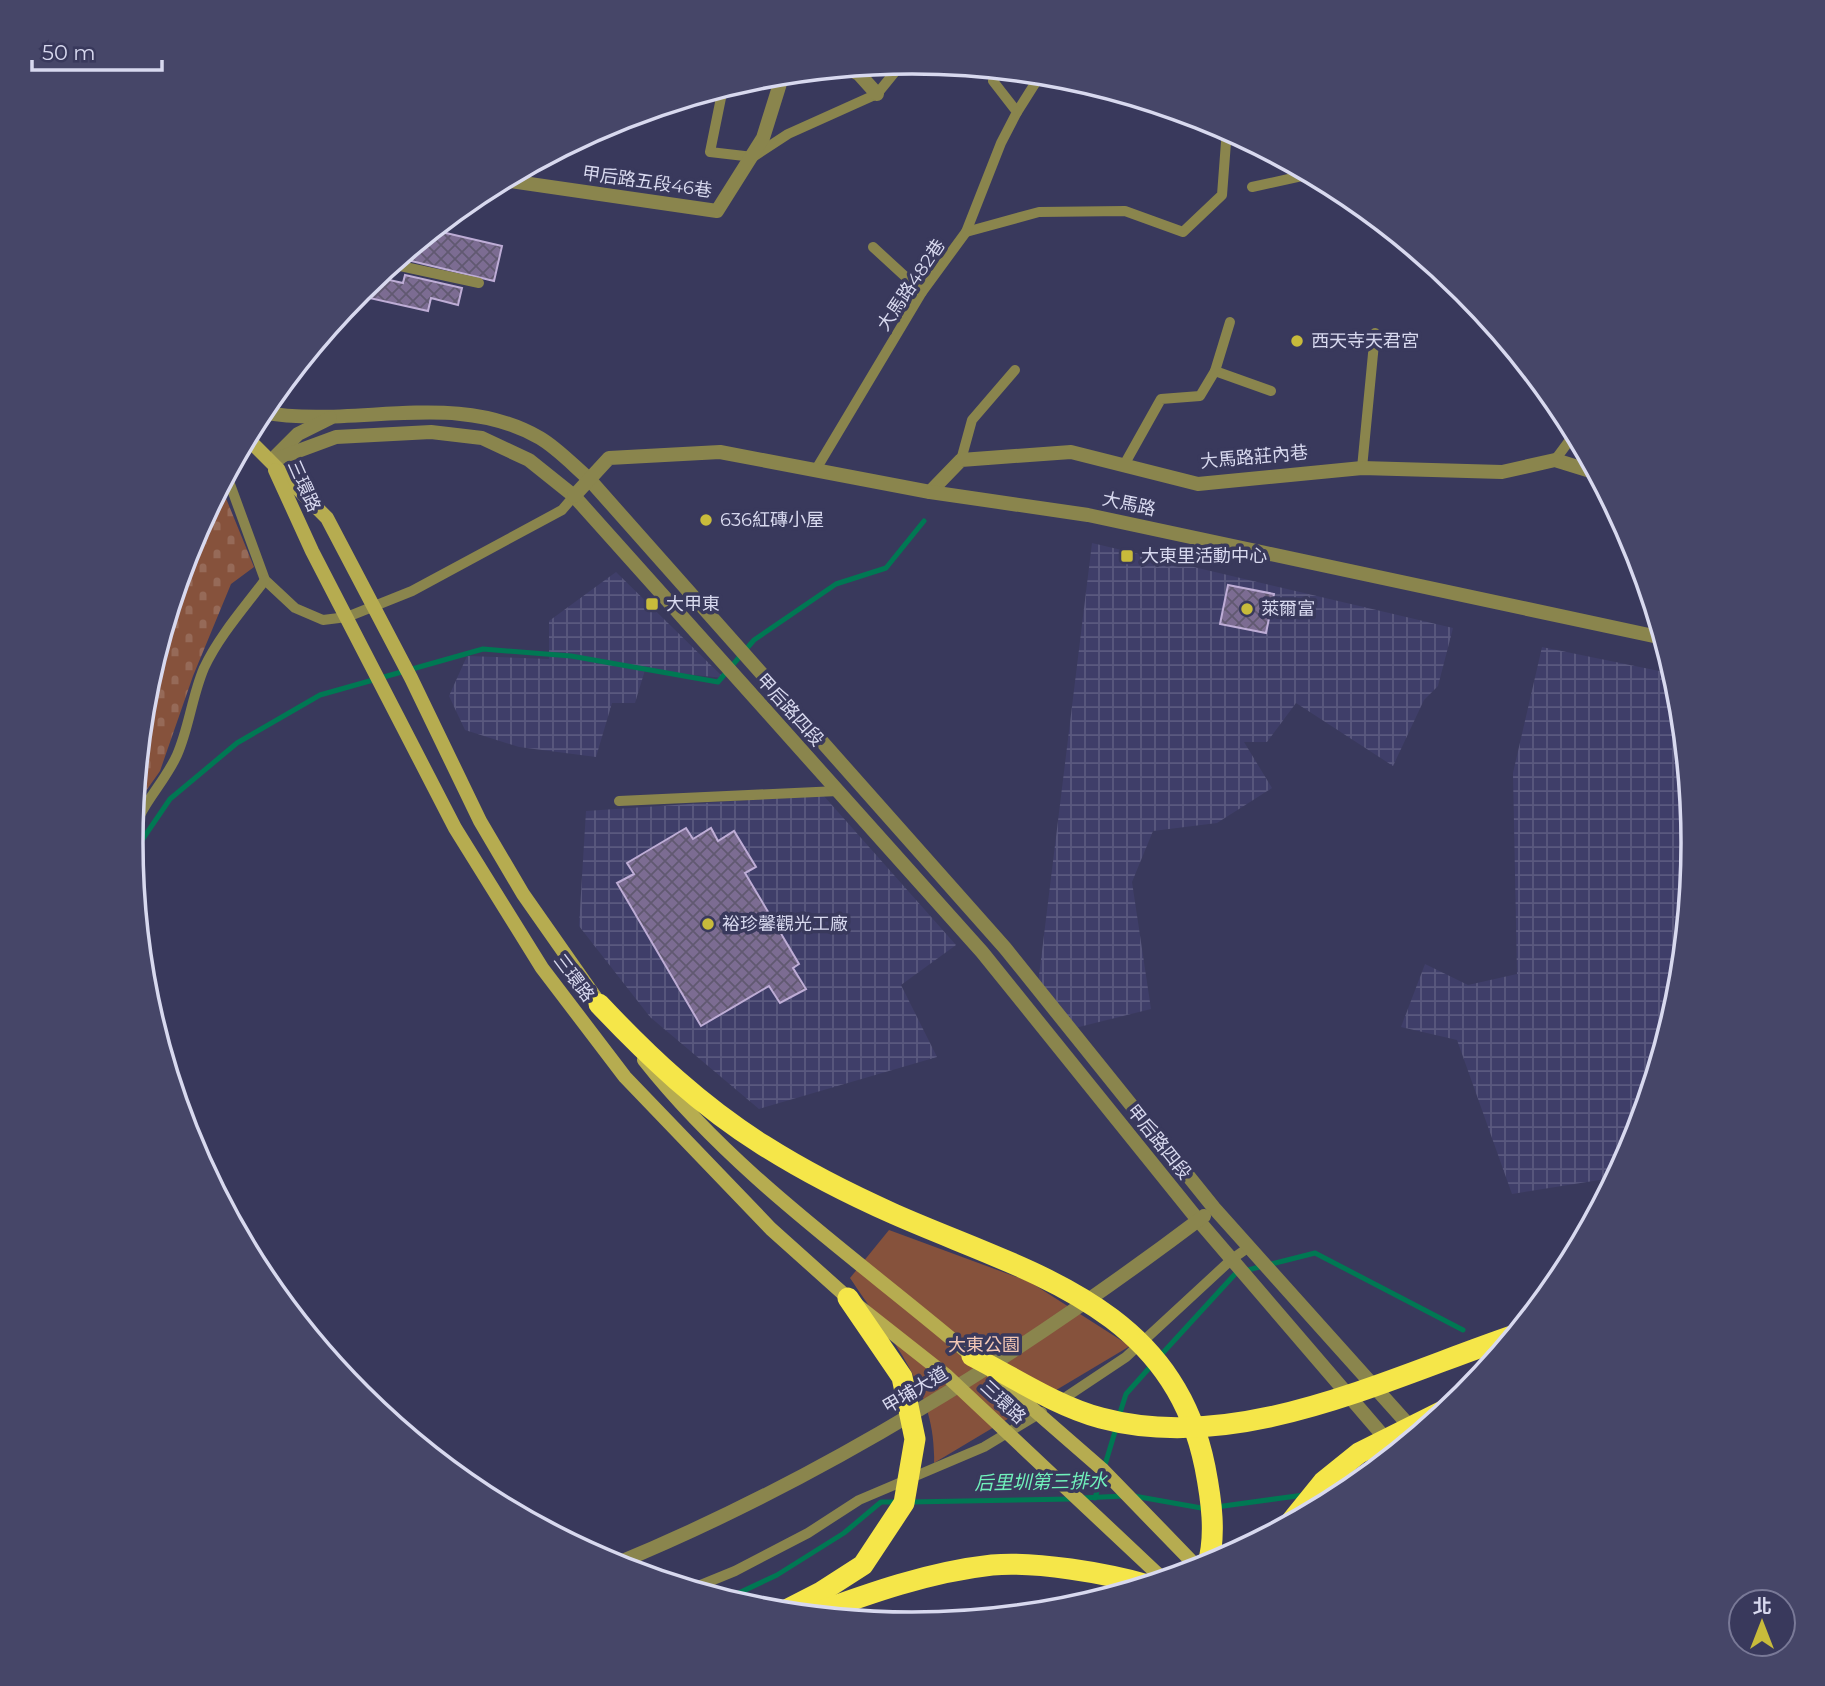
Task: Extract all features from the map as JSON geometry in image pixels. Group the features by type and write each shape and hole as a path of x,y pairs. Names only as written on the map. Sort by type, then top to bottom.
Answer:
{"highway":[{"path":"599,1004 643,1051 698,1100 762,1145 893,1213 1029,1269 1084,1298 1123,1327 1162,1367 1182,1395 1194,1422 1208,1483 1213,1529 1210,1553"},
{"path":"798,1604 863,1565 904,1503 915,1439 902,1377 848,1298"},
{"path":"972,1356 1099,1418 1147,1427 1194,1428 1323,1404 1498,1341"},
{"path":"1305,1504 1323,1482 1359,1453 1418,1423"},
{"path":"831,1608 935,1574 995,1565 1078,1572 1128,1581"}],"main road":[{"path":"254,445 271,461"},
{"name":"三環路","path":"271,461 312,501 345,547 480,821 523,894 599,1004 660,1080 725,1148 801,1219 972,1356 1103,1470 1191,1560"},
{"name":"三環路","path":"271,461 455,828 541,968 625,1077 771,1229 848,1298 947,1377 1157,1573"}],"street":[{"path":"860,75 877,94"},
{"name":"甲后路五段46巷","path":"519,182 717,212 753,157 779,85"},
{"name":"甲后路四段","path":"274,413 331,417 458,412 499,420 540,438 589,478 1004,948 1214,1208 1411,1429"},
{"name":"甲后路四段","path":"271,461 299,434 331,417"},
{"name":"甲后路四段","path":"271,461 336,438 431,432 482,438 529,460 574,496 982,952 1198,1220 1391,1445"},
{"name":"大馬路","path":"574,496 608,458 720,452 930,492 1088,515 1653,636"},
{"name":"大馬路莊內巷","path":"961,460 1071,452 1198,484 1362,468 1502,472 1555,460 1585,469"},
{"path":"930,492 961,460"},
{"name":"甲埔大道","path":"628,1558 757,1500 940,1398 1214,1208"}],"lane":[{"path":"721,98 710,152 753,157 788,134 877,94 893,74"},
{"path":"995,78 993,81 1017,112"},
{"path":"966,232 1001,143 1035,84"},
{"name":"大馬路482巷","path":"815,471 922,292 966,232 1039,212 1125,211 1184,232 1222,195 1226,141"},
{"path":"1252,187 1297,177"},
{"path":"873,247 922,292"},
{"path":"402,267 479,284"},
{"path":"1124,465 1161,399 1200,396 1215,371 1230,322"},
{"path":"1362,468 1374,333"},
{"path":"961,460 972,420 1014,370"},
{"path":"1215,371 1271,391"},
{"path":"1555,460 1569,442"},
{"path":"231,486 265,580 295,608 323,620 347,617 423,585 562,510 574,496"},
{"path":"145,803 177,755 204,669 230,625 265,580"},
{"path":"618,802 838,791"},
{"path":"704,1584 735,1571 796,1539 859,1500 984,1447 1074,1393 1126,1357 1232,1259 1249,1247"}],"shaded area":[{"path":"1092,543 1453,628 1438,686 1424,700 1393,766 1296,703 1267,742 1244,742 1272,788 1217,823 1153,831 1132,882 1151,1009 1075,1028 1038,984"},
{"path":"616,572 724,678 645,670 635,703 612,703 596,757 519,747 465,730 449,696 467,656 549,659 549,621"},
{"path":"1542,647 1662,672 1675,743 1682,843 1675,943 1656,1042 1641,1090 1605,1179 1512,1194 1457,1040 1401,1027 1425,964 1468,985 1517,974 1513,773"},
{"name":"裕珍馨觀光工廠","path":"823,795 956,945 901,985 937,1057 759,1109 650,1017 579,926 586,811"}],"green space":[{"path":"225,497 254,567 231,584 193,676 160,771 145,792 158,693 169,644 184,596"},
{"name":"大東公園","path":"889,1230 1030,1282 1130,1346 934,1463 933,1436 928,1411 919,1388 895,1343 850,1278"}],"building":[{"path":"444,233 502,246 494,281 409,261"},
{"path":"405,275 462,288 458,305 431,298 428,311 369,298 388,280 403,283"},
{"name":"萊爾富","path":"1228,585 1274,594 1266,633 1220,624"},
{"name":"裕珍馨觀光工廠","path":"686,828 693,839 711,828 718,841 734,831 756,867 745,873 799,964 793,968 806,989 780,1003 769,986 701,1026 617,883 634,874 627,863"}],"waterway":[{"path":"143,838 170,799 237,743 320,695 483,649 571,656 718,682 754,640 836,584 886,568 924,521"},
{"path":"1160,1356 1236,1273 1315,1253 1463,1330"},
{"path":"1119,1416 1126,1394 1151,1366"},
{"path":"1095,1498 1117,1425"},
{"name":"后里圳第三排水","path":"1336,1483 1344,1480"},
{"name":"后里圳第三排水","path":"1216,1507 1304,1495"},
{"name":"后里圳第三排水","path":"1081,1498 1124,1496"},
{"name":"后里圳第三排水","path":"1134,1496 1207,1509"},
{"name":"后里圳第三排水","path":"910,1502 1071,1499"},
{"name":"后里圳第三排水","path":"740,1593 777,1575 844,1533 881,1502 896,1502"}],"place":[{"name":"西天寺天君宮","path":"1297,341"},
{"name":"636紅磚小屋","path":"706,520"},
{"name":"大東里活動中心","path":"1127,556"},
{"name":"大甲東","path":"652,604"},
{"name":"萊爾富","path":"1247,609"},
{"name":"裕珍馨觀光工廠","path":"708,924"}]}
